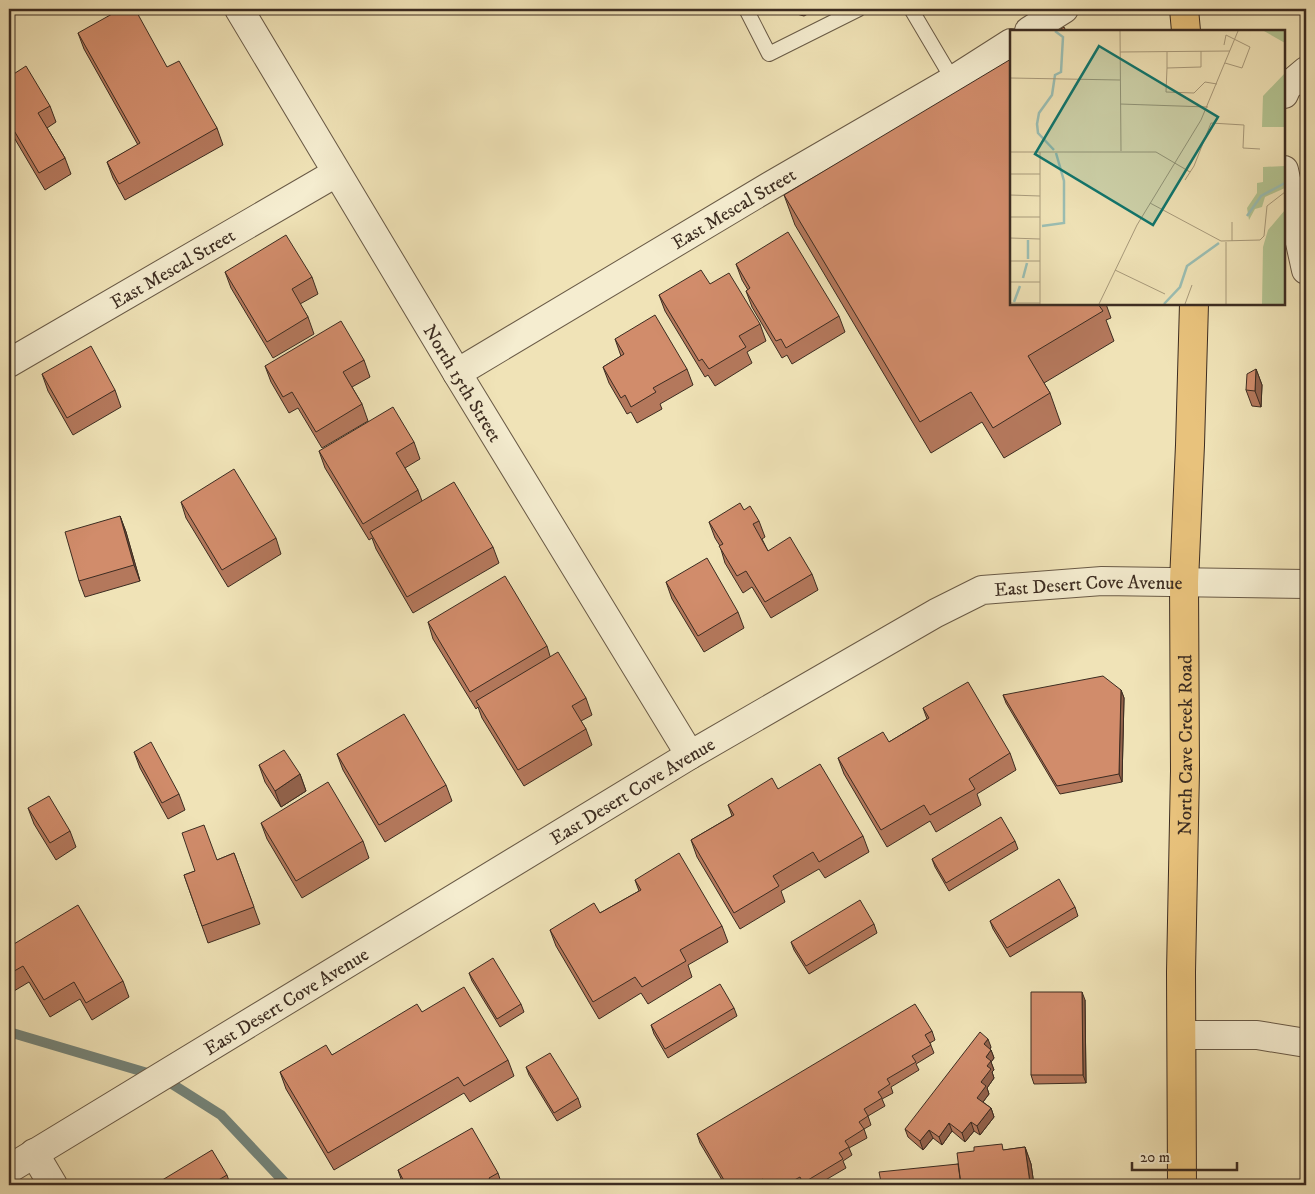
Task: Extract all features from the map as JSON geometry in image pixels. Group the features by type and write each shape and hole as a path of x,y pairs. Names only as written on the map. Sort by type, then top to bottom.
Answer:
{"main road":[{"path":"1184,9 1186,30"},
{"name":"North Cave Creek Road","path":"1182,1185 1181,972 1185,771 1184,582 1194,305"}],"street":[{"name":"North 15th Street","path":"239,9 336,173 690,755"},
{"path":"1031,30 1064,9"},
{"name":"East Mescal Street","path":"457,373 762,191 954,80 1010,44"},
{"path":"1285,92 1287,87 1306,71"},
{"name":"East Mescal Street","path":"9,363 336,173"},
{"path":"1285,175 1306,270"},
{"name":"East Desert Cove Avenue","path":"9,1169 690,755 928,617 982,590 1102,581 1306,584"},
{"path":"1182,1035 1256,1035 1306,1043"},
{"path":"34,1153 54,1185"}],"lane":[{"path":"746,9 769,54 860,9"},
{"path":"911,9 954,80"}],"building":[{"path":"121,9 135,9 167,67 179,61 217,128 119,184 107,162 140,143 78,33"},
{"path":"1010,60 1010,305 1099,305 1103,311 1028,356 1050,393 993,428 971,392 920,422 784,195"},
{"path":"26,66 50,106 38,113 65,158 39,173 9,122 9,77"},
{"path":"788,232 839,316 786,348 781,339 776,341 746,291 750,288 736,264"},
{"path":"286,235 312,277 292,289 308,317 267,342 225,272"},
{"path":"701,270 710,284 729,273 760,324 739,336 746,347 709,369 702,359 699,361 659,295"},
{"path":"655,315 687,369 653,388 656,392 631,407 625,395 621,398 603,367 624,354 615,339"},
{"path":"341,321 364,360 343,372 362,404 316,432 292,392 283,397 265,366"},
{"path":"91,346 115,390 67,418 42,374"},
{"path":"1256,369 1255,391 1246,390 1247,374"},
{"path":"393,407 414,442 396,453 418,490 363,524 319,451"},
{"path":"234,469 276,538 222,570 181,502"},
{"path":"454,482 493,547 407,597 370,532"},
{"path":"740,503 744,510 750,506 759,521 753,524 768,551 790,537 812,574 765,602 746,571 737,576 719,546 723,544 709,522"},
{"path":"120,516 134,565 79,581 65,532"},
{"path":"707,558 738,612 698,636 666,582"},
{"path":"505,576 547,646 470,692 428,622"},
{"path":"558,652 586,698 572,706 586,729 518,770 476,701"},
{"path":"1103,676 1121,690 1119,774 1057,786 1003,695"},
{"path":"968,682 1010,753 969,779 975,789 930,815 924,805 881,830 838,758 883,732 889,742 929,718 923,708"},
{"path":"404,714 446,785 379,825 337,754"},
{"path":"151,742 179,794 162,803 134,752"},
{"path":"284,750 300,774 275,791 259,765"},
{"path":"820,764 863,836 819,862 813,852 773,876 779,886 734,913 691,840 734,815 728,805 772,778 778,789"},
{"path":"328,782 363,841 296,881 261,823"},
{"path":"49,796 70,831 50,843 28,808"},
{"path":"1001,817 1015,841 946,883 932,859"},
{"path":"204,825 217,860 234,853 254,907 202,926 184,875 195,871 182,833"},
{"path":"679,853 722,926 680,950 686,961 642,987 635,977 593,1002 550,930 594,903 600,913 641,890 635,880"},
{"path":"1059,879 1075,907 1007,948 990,921"},
{"path":"860,900 874,924 806,966 791,942"},
{"path":"78,905 123,981 86,1003 74,982 44,1000 23,966 9,974 9,947"},
{"path":"493,958 521,1004 497,1019 469,973"},
{"path":"720,984 734,1008 665,1049 651,1025"},
{"path":"464,987 508,1060 464,1086 458,1077 328,1153 280,1072 326,1045 332,1055 417,1004 422,1012"},
{"path":"1031,992 1082,992 1083,1075 1031,1075"},
{"path":"915,1004 932,1031 925,1035 931,1045 912,1056 916,1062 887,1079 890,1084 878,1092 882,1098 864,1109 868,1116 859,1122 864,1129 845,1141 849,1147 839,1153 843,1159 803,1183 800,1177 785,1185 782,1185 779,1180 767,1185 763,1179 753,1185 744,1185 742,1182 737,1185 727,1185 697,1134"},
{"path":"980,1032 988,1039 984,1044 991,1050 986,1057 991,1061 987,1066 991,1069 981,1082 986,1086 977,1098 991,1108 977,1126 971,1122 962,1133 949,1123 939,1137 929,1130 920,1141 905,1129"},
{"path":"550,1053 578,1098 554,1113 526,1067"},
{"path":"472,1128 498,1173 489,1178 493,1185 406,1185 398,1170"},
{"path":"1002,1144 1003,1150 1025,1147 1030,1183 961,1185 957,1153 974,1151 974,1147"},
{"path":"212,1150 227,1175 210,1185 154,1185"},
{"path":"958,1164 961,1185 872,1185 872,1183 881,1182 879,1172"}],"waterway":[{"path":"9,1032 161,1077 221,1115 287,1185"}]}
